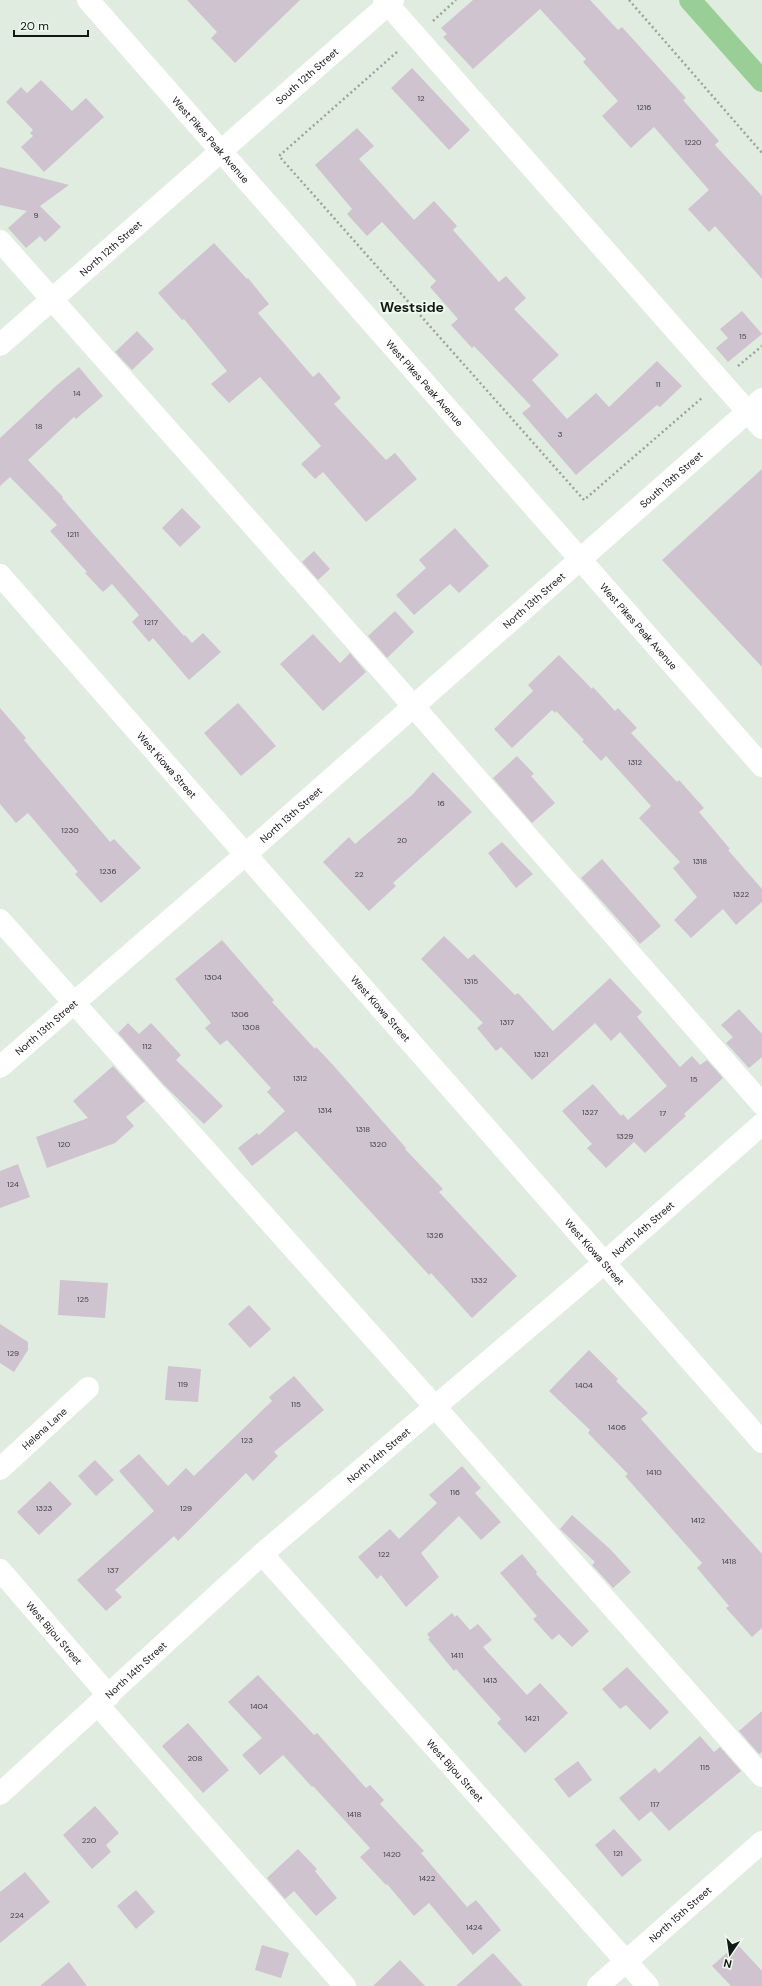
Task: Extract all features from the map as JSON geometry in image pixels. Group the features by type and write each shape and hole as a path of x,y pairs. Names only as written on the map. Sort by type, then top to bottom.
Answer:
{"main road":[{"path":"690,0 762,82"}],"street":[{"name":"West Pikes Peak Avenue","path":"88,0 762,766"},
{"name":"South 12th Street","path":"221,152 388,2"},
{"path":"388,2 414,37 720,382 755,406 762,428"},
{"name":"North 12th Street","path":"0,345 221,152"},
{"path":"0,241 413,706 762,1104"},
{"name":"South 13th Street","path":"579,559 755,406"},
{"name":"North 13th Street","path":"0,1067 246,854 579,559"},
{"name":"West Kiowa Street","path":"0,575 762,1442"},
{"path":"0,920 435,1406 762,1776"},
{"name":"North 14th Street","path":"0,1794 104,1701 262,1554 604,1263 762,1124"},
{"name":"Helena Lane","path":"0,1469 88,1388"},
{"name":"West Bijou Street","path":"262,1554 648,1986"},
{"name":"West Bijou Street","path":"0,1570 104,1701 345,1986"},
{"name":"North 15th Street","path":"598,1986 762,1842"}],"path":[{"path":"456,0 279,156 305,186 584,500 762,346"},
{"path":"629,0 762,152"}],"building":[{"path":"187,0 300,0 235,63 211,38 217,32"},
{"path":"473,0 590,0 618,30 622,27 686,98 683,100 719,141 715,145 762,196 762,279 715,226 709,232 688,209 709,190 654,127 631,148 602,116 618,101 583,62 586,59 540,9 473,69 443,37 447,34 441,28"},
{"path":"412,68 470,130 449,150 391,88"},
{"path":"41,80 72,111 86,98 104,117 44,172 21,147 33,136 30,133 33,130 6,102 21,87 27,93"},
{"path":"357,128 374,146 359,159 414,220 434,201 457,226 453,230 499,282 506,276 526,298 514,309 559,355 532,380 567,419 596,393 609,407 657,361 682,386 660,407 657,405 576,475 522,413 531,406 474,346 472,348 451,325 458,319 430,287 436,281 382,222 367,236 347,214 352,209 315,165"},
{"path":"0,167 69,185 40,206 61,227 45,242 40,236 26,248 8,228 27,211 0,205"},
{"path":"214,243 247,279 248,278 269,304 258,313 313,377 319,372 341,398 334,404 386,460 395,453 417,479 366,522 323,472 315,479 301,464 321,446 260,377 229,403 211,384 227,371 184,319 182,320 158,293"},
{"path":"742,311 762,334 728,362 716,348 728,338 720,329"},
{"path":"137,331 154,349 132,370 115,352"},
{"path":"79,367 103,396 76,419 74,417 28,460 63,497 62,498 184,636 185,635 192,643 203,633 221,652 189,680 153,638 149,642 132,622 139,615 112,584 103,592 85,573 87,572 50,531 57,525 10,477 0,486 0,438 57,385"},
{"path":"762,469 762,667 662,560"},
{"path":"182,508 201,527 180,547 162,528"},
{"path":"455,528 489,566 459,593 450,584 414,615 396,595 426,568 419,560"},
{"path":"314,551 330,569 318,580 302,562"},
{"path":"395,611 414,632 387,658 368,636"},
{"path":"313,634 340,663 350,653 366,672 323,711 280,664"},
{"path":"559,655 592,689 593,687 615,711 618,708 637,728 631,733 677,782 679,780 704,808 699,812 730,849 728,850 762,889 762,902 736,925 723,909 691,938 674,920 697,897 673,868 680,862 639,818 651,806 606,756 601,761 582,741 584,740 556,711 555,713 552,710 512,748 494,729 533,691 528,685"},
{"path":"238,703 276,746 241,776 204,733"},
{"path":"0,708 26,738 24,740 110,842 114,839 141,868 101,903 75,874 78,872 28,813 16,823 0,804"},
{"path":"517,756 534,774 531,776 555,803 532,823 493,778"},
{"path":"433,772 472,812 393,883 396,886 369,911 323,862 349,837 355,844 412,795"},
{"path":"502,842 533,874 516,888 488,853"},
{"path":"602,859 661,926 640,944 581,878"},
{"path":"444,936 468,959 474,954 515,995 518,993 553,1031 610,978 642,1012 637,1017 680,1067 692,1056 700,1065 707,1060 723,1078 684,1114 686,1116 645,1153 634,1142 606,1168 587,1148 592,1144 562,1111 593,1084 621,1116 623,1114 628,1120 667,1086 620,1032 611,1041 595,1023 532,1080 501,1047 496,1051 477,1028 483,1023 421,959"},
{"path":"222,940 274,1000 272,1002 315,1049 316,1047 333,1065 406,1148 405,1149 443,1189 439,1192 517,1276 472,1318 431,1273 429,1275 296,1131 252,1166 238,1148 257,1133 259,1135 285,1111 267,1092 271,1088 227,1040 220,1045 205,1028 211,1023 175,979"},
{"path":"739,1009 762,1034 762,1057 749,1068 726,1043 733,1037 721,1025"},
{"path":"128,1023 139,1034 151,1023 181,1055 176,1060 223,1106 204,1124 164,1085 118,1033"},
{"path":"113,1066 145,1101 126,1117 134,1126 115,1143 47,1168 36,1137 88,1118 73,1101"},
{"path":"18,1164 30,1197 0,1208 0,1171"},
{"path":"60,1280 108,1283 105,1318 58,1315"},
{"path":"249,1305 271,1329 250,1348 228,1324"},
{"path":"0,1324 28,1342 28,1350 14,1372 0,1363"},
{"path":"589,1350 618,1379 616,1381 648,1413 641,1419 762,1554 762,1628 752,1637 726,1608 729,1606 697,1568 702,1563 625,1476 628,1474 588,1433 590,1430 549,1391"},
{"path":"168,1366 201,1369 198,1402 165,1400"},
{"path":"294,1376 324,1410 274,1452 278,1456 253,1481 246,1473 178,1541 174,1536 115,1590 122,1597 106,1611 77,1580 154,1511 119,1471 139,1454 168,1486 186,1468 194,1476 272,1401 269,1397"},
{"path":"95,1460 114,1480 96,1496 78,1476"},
{"path":"462,1466 481,1488 475,1493 501,1522 481,1540 459,1516 421,1553 439,1577 406,1607 381,1575 377,1579 358,1557 390,1529 399,1539 437,1503 429,1495"},
{"path":"50,1481 72,1504 39,1535 17,1512"},
{"path":"572,1515 610,1549 631,1572 613,1588 592,1565 595,1562 560,1529"},
{"path":"522,1554 537,1572 536,1574 589,1631 572,1647 559,1634 552,1640 533,1619 537,1616 500,1573"},
{"path":"452,1613 455,1617 457,1615 470,1630 478,1624 492,1640 483,1647 527,1695 540,1683 568,1713 525,1753 497,1723 501,1719 456,1669 454,1671 428,1639 430,1638 427,1634"},
{"path":"627,1667 669,1712 650,1730 626,1705 620,1709 602,1689"},
{"path":"258,1675 314,1735 317,1733 366,1788 370,1785 384,1800 380,1804 424,1851 421,1853 467,1907 476,1900 501,1930 473,1955 429,1903 414,1916 387,1884 386,1885 360,1857 370,1848 283,1755 260,1775 242,1755 262,1738 228,1702"},
{"path":"762,1711 762,1752 759,1754 739,1731"},
{"path":"188,1723 229,1770 203,1793 162,1746"},
{"path":"700,1736 714,1752 720,1747 741,1771 669,1831 651,1811 639,1821 619,1798 655,1768 659,1773"},
{"path":"578,1761 592,1780 569,1798 554,1779"},
{"path":"95,1806 119,1833 106,1845 111,1852 92,1869 63,1835"},
{"path":"614,1829 642,1860 622,1877 595,1845"},
{"path":"298,1849 317,1869 315,1871 337,1898 316,1916 294,1891 285,1899 267,1878"},
{"path":"25,1872 50,1902 0,1943 0,1892"},
{"path":"136,1890 155,1912 136,1929 117,1906"},
{"path":"737,1944 762,1971 762,1986 731,1986 712,1966"},
{"path":"262,1945 289,1953 281,1978 255,1970"},
{"path":"493,1953 523,1986 456,1986"},
{"path":"400,1960 425,1986 373,1986"},
{"path":"69,1962 87,1986 40,1986"}],"district":[{"name":"Westside","path":"412,307"}]}
